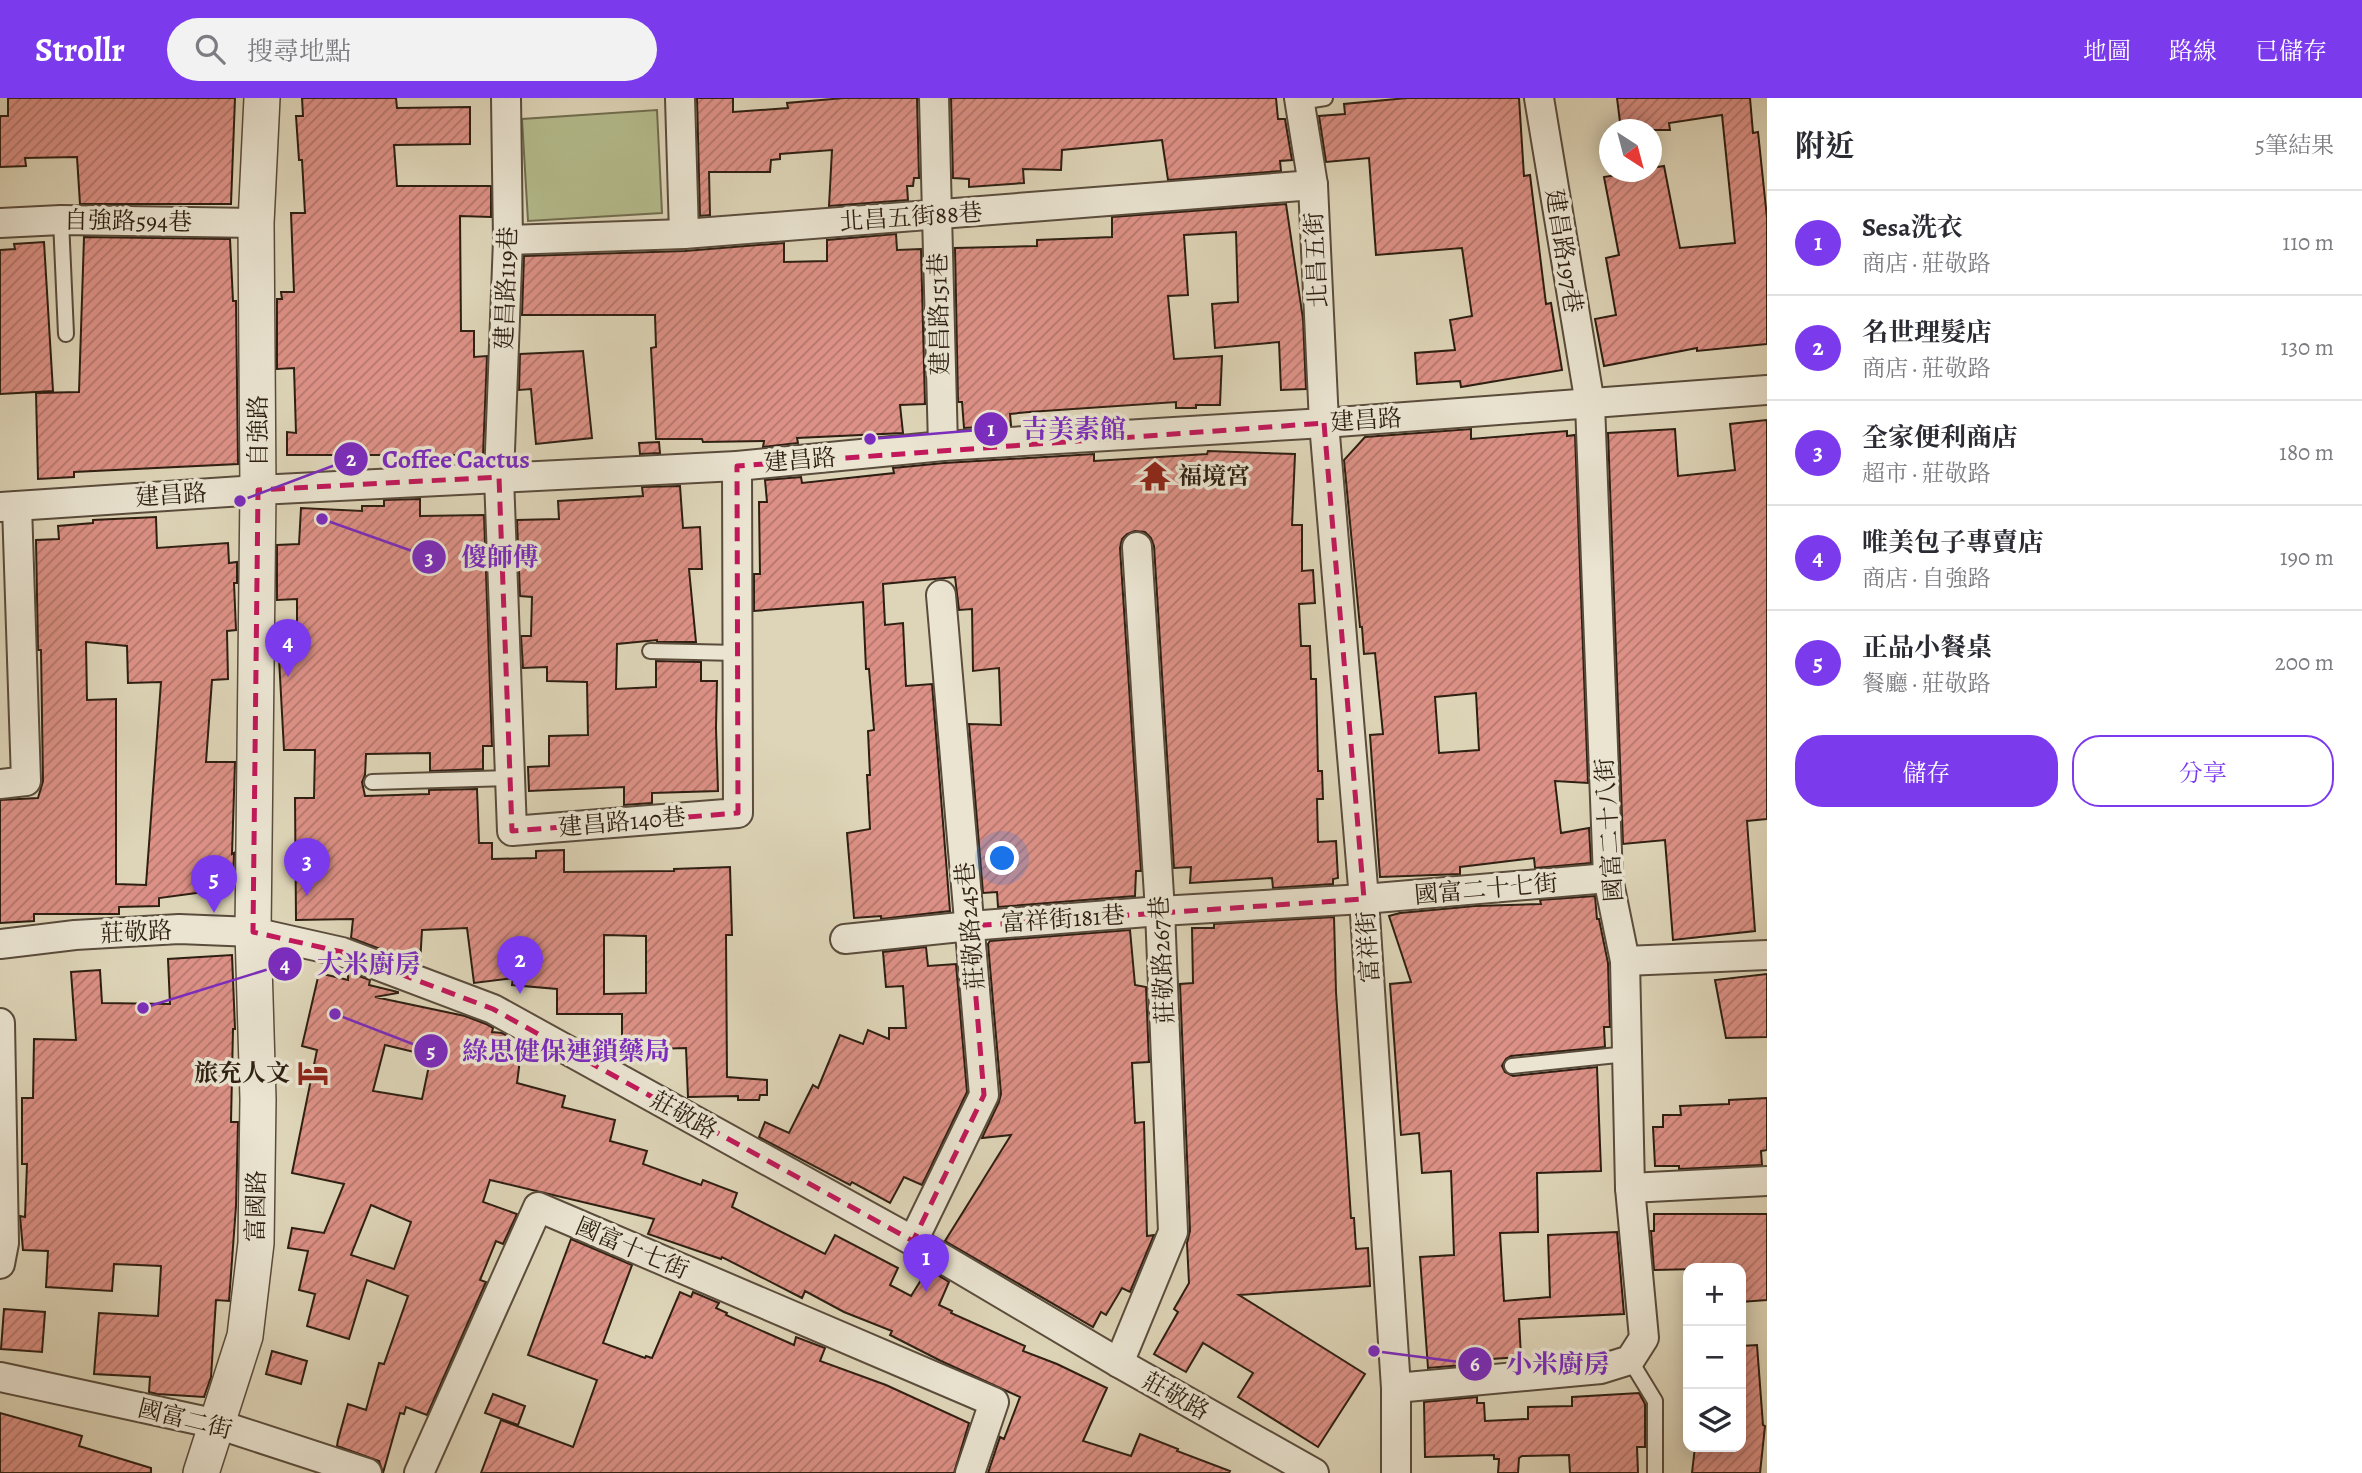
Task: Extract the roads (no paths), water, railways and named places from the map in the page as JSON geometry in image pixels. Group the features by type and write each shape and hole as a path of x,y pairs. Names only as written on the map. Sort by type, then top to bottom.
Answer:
{"street":[{"name":"自強路","path":"253,932 258,490 256,223 262,98"},
{"name":"建昌路119巷","path":"499,477 508,240 506,98"},
{"path":"680,98 684,234"},
{"name":"建昌路151巷","path":"934,98 943,446"},
{"name":"建昌路197巷","path":"1539,98 1590,404"},
{"name":"北昌五街","path":"1308,99 1324,423"},
{"name":"北昌五街88巷","path":"508,240 684,234 1312,185"},
{"name":"自強路594巷","path":"0,223 61,220 256,223"},
{"name":"建昌路","path":"9,506 258,490 737,466 943,446 1324,423 1767,390"},
{"name":"國富二十八街","path":"1590,404 1608,878 1625,961 1637,1349"},
{"name":"富祥街","path":"1324,423 1364,900 1396,1388 1396,1473"},
{"name":"建昌路140巷","path":"499,477 512,831 738,813 737,466"},
{"path":"9,506 13,783"},
{"name":"莊敬路267巷","path":"1119,1363 1173,1232 1160,911 1137,547"},
{"name":"莊敬路245巷","path":"913,1241 984,1095 941,595"},
{"name":"國富二十七街","path":"1364,900 1608,878"},
{"name":"富祥街181巷","path":"845,939 1160,911 1364,900"},
{"name":"莊敬路","path":"0,944 88,934 179,929 253,932 342,952 492,1009 913,1241 1119,1363 1314,1473"},
{"name":"富國路","path":"201,1473 246,1336 256,1243 258,1099 253,932"},
{"path":"1625,961 1767,955"},
{"path":"0,1023 4,1243 0,1264"},
{"path":"1630,1188 1767,1181"},
{"name":"國富十七街","path":"419,1473 538,1208 994,1402 970,1473"},
{"path":"1396,1388 1601,1369 1637,1349"},
{"name":"國富二街","path":"0,1377 217,1424 367,1473"}],"lane":[{"path":"61,220 66,334"},
{"path":"650,651 737,653"},
{"path":"372,782 510,778"},
{"path":"1512,1066 1627,1054"},
{"path":"1637,1349 1655,1401 1655,1473"}],"place":[{"name":"吉美素館","path":"870,439"},
{"name":"福境宮","path":"1155,476"},
{"name":"Coffee Cactus","path":"240,501"},
{"name":"傻師傅","path":"322,519"},
{"name":"唯美包子專賣店","path":"288,677"},
{"name":"全家便利商店","path":"307,896"},
{"name":"正品小餐桌","path":"214,913"},
{"name":"名世理髮店","path":"520,994"},
{"name":"大米廚房","path":"143,1008"},
{"name":"綠思健保連鎖藥局","path":"335,1014"},
{"name":"旅充人文","path":"313,1073"},
{"name":"Sesa洗衣","path":"926,1292"},
{"name":"小米廚房","path":"1374,1351"}]}
